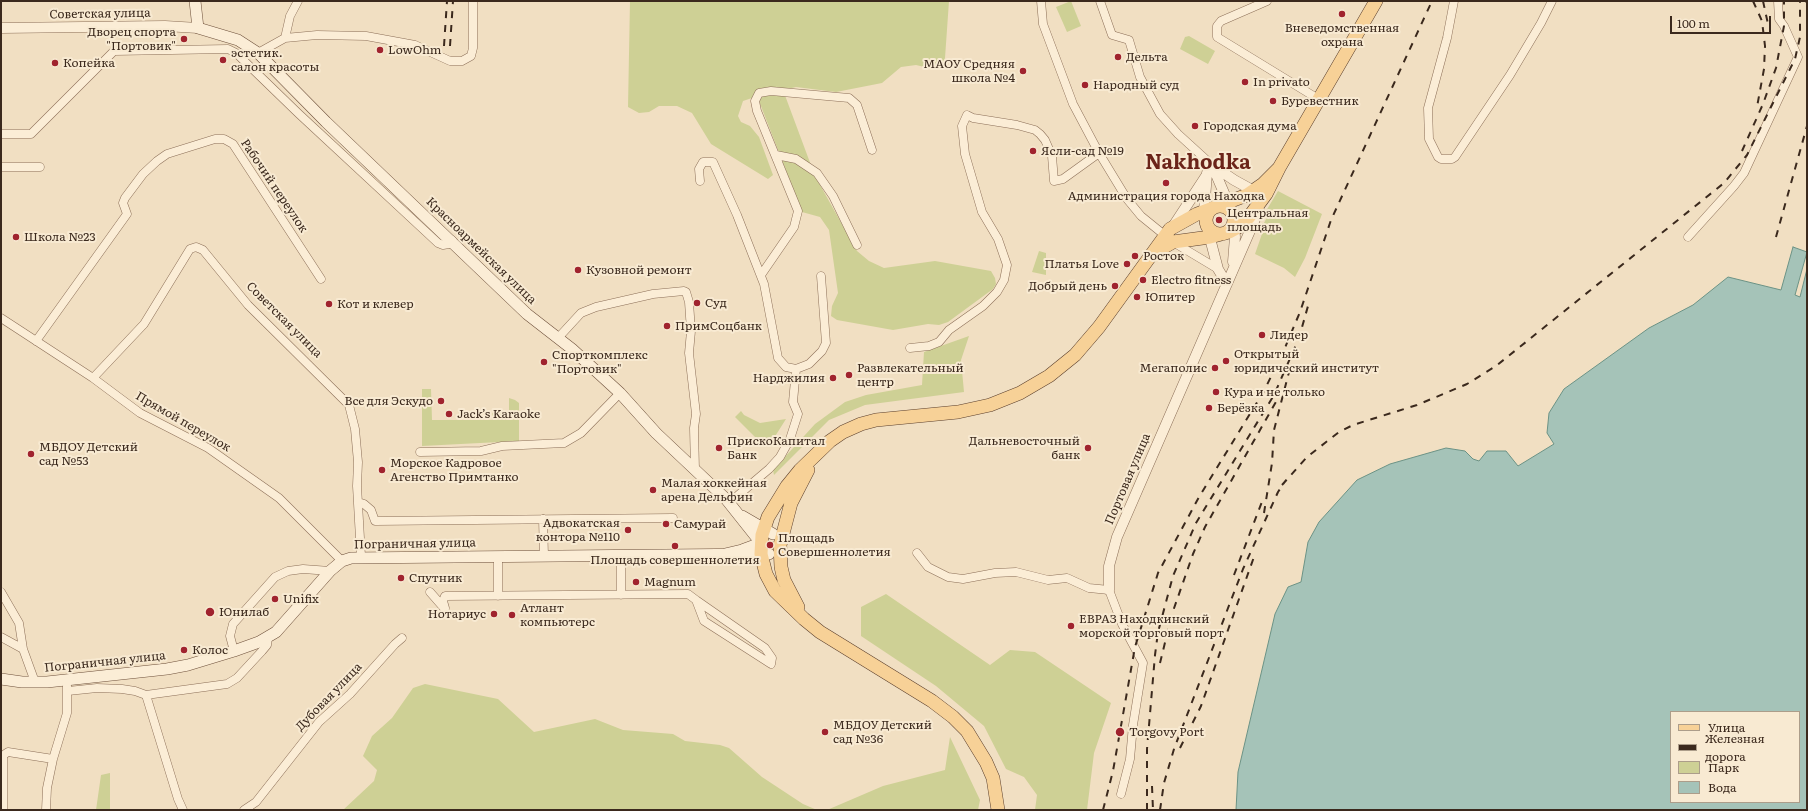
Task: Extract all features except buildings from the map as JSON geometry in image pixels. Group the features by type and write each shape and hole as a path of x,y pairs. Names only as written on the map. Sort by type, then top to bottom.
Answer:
{"main road":[{"path":"195,1 198,28"},
{"path":"1170,235 1210,237 1249,217 1260,192 1279,168 1320,100 1376,1"},
{"name":"Красноармейская улица","path":"198,28 238,40 258,53 527,314 558,338 620,393 656,433 732,507 764,550"},
{"path":"820,632 801,611 789,592 772,536 772,511 787,486 813,456 843,432 866,423 898,417 958,412 975,409 1004,401 1035,385 1062,366 1086,343 1146,262 1183,220 1214,211 1260,192"},
{"path":"1214,211 1229,210 1230,227"},
{"path":"1214,211 1210,231 1230,227"},
{"path":"830,442 812,464 798,488 785,520 772,536 764,550 766,574 775,591 820,632 926,698 953,717 967,731 986,762 993,778 998,810"},
{"name":"Красноармейская улица","path":"732,507 772,536"},
{"path":"764,550 777,552 772,536"},
{"name":"Пограничная улица","path":"1,679 67,686 177,668 234,651 268,638 284,624 330,571 342,561 361,556 621,556 725,554 764,550"}],"street":[{"path":"285,38 290,16 298,1"},
{"path":"258,53 285,38 317,35 386,38 415,44 450,61 462,62 470,56 473,48 473,1"},
{"path":"1041,1 1044,24 1067,89 1099,153 1133,207 1218,269"},
{"path":"1100,1 1112,35 1129,40 1140,76 1160,114 1210,170 1260,192"},
{"path":"1267,1 1221,21 1217,26 1217,36 1320,100"},
{"path":"1454,1 1448,38 1428,108 1429,139 1438,157 1452,159 1455,157 1510,75 1542,23 1552,1"},
{"path":"1688,237 1744,173 1798,57 1784,26 1779,19 1778,1"},
{"name":"Советская улица","path":"1,28 165,26 198,28"},
{"path":"1,134 32,134 114,51 232,50 298,114 438,243 443,245 449,244 452,240"},
{"path":"761,275 794,227 798,211 757,111 755,101 759,93 771,91 849,98 857,105 872,150"},
{"path":"298,114 309,104"},
{"path":"910,348 929,346 939,342 949,330 983,306 997,292 1004,280 1007,265 998,239 982,212 967,163 962,126 967,115 973,118 992,120 1035,130 1045,140 1052,156 1054,181 1063,179 1099,153"},
{"name":"Рабочий переулок","path":"36,341 127,214 123,203 125,198 152,165 167,154 215,139 224,139 228,141 257,180 321,279"},
{"path":"776,155 796,159 817,173 833,196 858,245"},
{"path":"700,181 699,169 703,162 712,162 738,215 761,275 778,358 786,366 796,370 809,364 822,351 826,343 821,276"},
{"path":"1,167 40,167"},
{"path":"1170,235 1210,170"},
{"path":"1210,170 1214,211 1210,237 1218,269 1227,284"},
{"path":"1210,170 1214,211"},
{"name":"Портовая улица","path":"1109,590 1109,566 1117,537 1227,284 1260,192"},
{"path":"1230,227 1232,270"},
{"name":"Советская улица","path":"93,378 144,324 190,249 196,247 203,250 248,305 346,400 355,429 361,556"},
{"path":"558,338 581,313 653,294 686,292 689,302 689,352 696,414 694,428 695,470"},
{"name":"Прямой переулок","path":"1,318 93,378 140,413 208,448 279,498 342,561"},
{"path":"732,507 780,457 790,439 798,414 793,402 796,370"},
{"path":"420,452 481,451 502,446 564,443 581,433 620,393"},
{"path":"358,502 364,504 371,510 376,521 674,518"},
{"path":"543,519 544,556"},
{"path":"917,554 928,567 948,578 963,578 995,573 1016,572 1048,580 1067,578 1089,588 1109,590 1122,624 1143,663 1133,725 1130,759 1121,794"},
{"path":"498,556 498,596"},
{"path":"621,556 621,595"},
{"path":"234,651 230,636 233,624 275,577 288,571 303,569 330,571"},
{"path":"1,592 19,623 23,649 35,682"},
{"path":"430,592 445,608 443,601 445,596 688,594 765,648 772,658 771,664 704,621 696,600"},
{"path":"1,637 23,649"},
{"path":"46,810 47,788 53,759 67,713 67,686 122,689 135,691 146,695 227,684 237,678 262,651 268,638"},
{"name":"Дубовая улица","path":"244,810 256,802 319,722 350,694 402,638"},
{"path":"146,695 178,799 183,810"},
{"path":"3,810 3,756 8,752 53,759"}],"green space":[{"path":"630,1 949,1 945,58 941,66 933,69 916,65 901,67 882,83 836,92 796,87 783,90 815,176 857,251 869,261 884,268 935,261 991,271 995,278 996,284 993,289 948,322 939,325 928,324 893,330 837,320 831,316 832,306 838,293 829,230 820,217 802,212 759,101 752,98 743,101 738,116 741,122 750,126 759,137 773,175 768,179 711,144 692,113 677,106 659,106 649,112 639,113 628,107"},
{"path":"1071,1 1081,26 1067,32 1056,7"},
{"path":"1189,36 1215,51 1208,64 1180,49 1185,37"},
{"path":"1278,191 1322,214 1305,258 1295,277 1284,268 1255,254 1263,231 1262,223 1264,223 1269,213 1266,211"},
{"path":"1039,251 1046,253 1046,275 1032,272"},
{"path":"969,336 961,360 964,392 865,405 829,420 774,475 773,470 815,424 845,402 866,395 922,385 924,352"},
{"path":"422,389 431,389 432,420 492,420 492,413 509,412 509,398 515,400 519,403 519,441 422,446"},
{"path":"741,411 744,415 760,423 786,419 774,438 763,445 735,417"},
{"path":"886,594 990,665 1010,650 1035,652 1111,703 1094,753 1087,810 1035,810 1037,795 1024,777 1006,769 984,726 936,686 861,636 861,607"},
{"path":"425,684 498,699 534,732 595,719 623,730 673,734 685,741 720,745 729,748 762,777 803,804 817,810 343,810 374,781 377,770 363,756 372,736 392,718 413,688"},
{"path":"950,737 980,800 978,810 827,810 883,786 945,770"},
{"path":"110,773 110,810 96,810 101,775"}],"water":[{"path":"1793,247 1807,252 1795,295 1800,297 1807,269 1807,810 1236,810 1238,772 1275,614 1288,587 1301,582 1308,542 1319,522 1357,480 1390,464 1446,448 1465,451 1473,459 1479,461 1487,451 1506,451 1518,466 1554,444 1547,433 1549,413 1564,389 1649,328 1693,305 1728,277 1781,290"}],"railway":[{"path":"444,46 447,1"},
{"path":"450,46 453,1"},
{"path":"1103,810 1113,771 1135,647 1158,573 1199,497 1264,391 1284,350 1300,312 1331,220 1432,1"},
{"path":"1753,1 1762,21 1765,46 1764,69 1757,107"},
{"path":"1763,1 1768,24"},
{"path":"1742,151 1763,104 1776,68 1784,26 1784,1"},
{"path":"1282,485 1307,457 1339,432 1353,425 1417,405 1467,384 1496,366 1724,183 1747,155 1795,59 1800,37 1800,1"},
{"path":"1776,237 1807,126"},
{"path":"1147,810 1147,749 1155,655 1158,632 1173,576 1196,523 1274,395 1299,338 1308,306"},
{"path":"1264,513 1272,463 1274,430 1289,372"},
{"path":"1160,663 1172,614 1193,554 1205,527 1277,400"},
{"path":"1160,810 1164,783 1174,749 1243,569 1278,492 1286,480"},
{"path":"1234,575 1263,499"},
{"path":"1180,748 1201,706 1255,554"},
{"path":"1152,786 1153,810"}],"place":[{"name":"Вневедомственная охрана","path":"1342,14"},
{"name":"Дворец спорта \"Портовик\"","path":"184,39"},
{"name":"LowOhm","path":"380,50"},
{"name":"Дельта","path":"1118,57"},
{"name":"эстетик. салон красоты","path":"223,60"},
{"name":"Копейка","path":"55,63"},
{"name":"МАОУ Средняя школа №4","path":"1023,71"},
{"name":"In privato","path":"1245,82"},
{"name":"Народный суд","path":"1085,85"},
{"name":"Буревестник","path":"1273,101"},
{"name":"Городская дума","path":"1195,126"},
{"name":"Ясли-сад №19","path":"1033,151"},
{"name":"Администрация города Находка","path":"1166,183"},
{"name":"Центральная площадь","path":"1219,220"},
{"name":"Школа №23","path":"16,237"},
{"name":"Росток","path":"1135,256"},
{"name":"Платья Love","path":"1127,264"},
{"name":"Кузовной ремонт","path":"578,270"},
{"name":"Electro fitness","path":"1143,280"},
{"name":"Добрый день","path":"1115,286"},
{"name":"Юпитер","path":"1137,297"},
{"name":"Суд","path":"697,303"},
{"name":"Кот и клевер","path":"329,304"},
{"name":"ПримСоцбанк","path":"667,326"},
{"name":"Лидер","path":"1262,335"},
{"name":"Открытый юридический институт","path":"1226,361"},
{"name":"Спорткомплекс \"Портовик\"","path":"544,362"},
{"name":"Мегаполис","path":"1215,368"},
{"name":"Развлекательный центр","path":"849,375"},
{"name":"Нарджилия","path":"833,378"},
{"name":"Кура и не только","path":"1216,392"},
{"name":"Все для Эскудо","path":"441,401"},
{"name":"Берёзка","path":"1209,408"},
{"name":"Jack’s Karaoke","path":"449,414"},
{"name":"ПрискоКапитал Банк","path":"719,448"},
{"name":"Дальневосточный банк","path":"1088,448"},
{"name":"МБДОУ Детский сад №53","path":"31,454"},
{"name":"Морское Кадровое Агенство Примтанко","path":"382,470"},
{"name":"Малая хоккейная арена Дельфин","path":"653,490"},
{"name":"Самурай","path":"666,524"},
{"name":"Адвокатская контора №110","path":"628,530"},
{"name":"Площадь Совершеннолетия","path":"770,545"},
{"name":"Площадь совершеннолетия","path":"675,546"},
{"name":"Спутник","path":"401,578"},
{"name":"Magnum","path":"636,582"},
{"name":"Unifix","path":"275,599"},
{"name":"Юнилаб","path":"210,612"},
{"name":"Нотариус","path":"494,614"},
{"name":"Атлант компьютерс","path":"512,615"},
{"name":"ЕВРАЗ Находкинский морской торговый порт","path":"1071,626"},
{"name":"Колос","path":"184,650"},
{"name":"МБДОУ Детский сад №36","path":"825,732"},
{"name":"Torgovy Port","path":"1120,732"}],"district":[{"name":"Nakhodka","path":"1198,163"}]}
